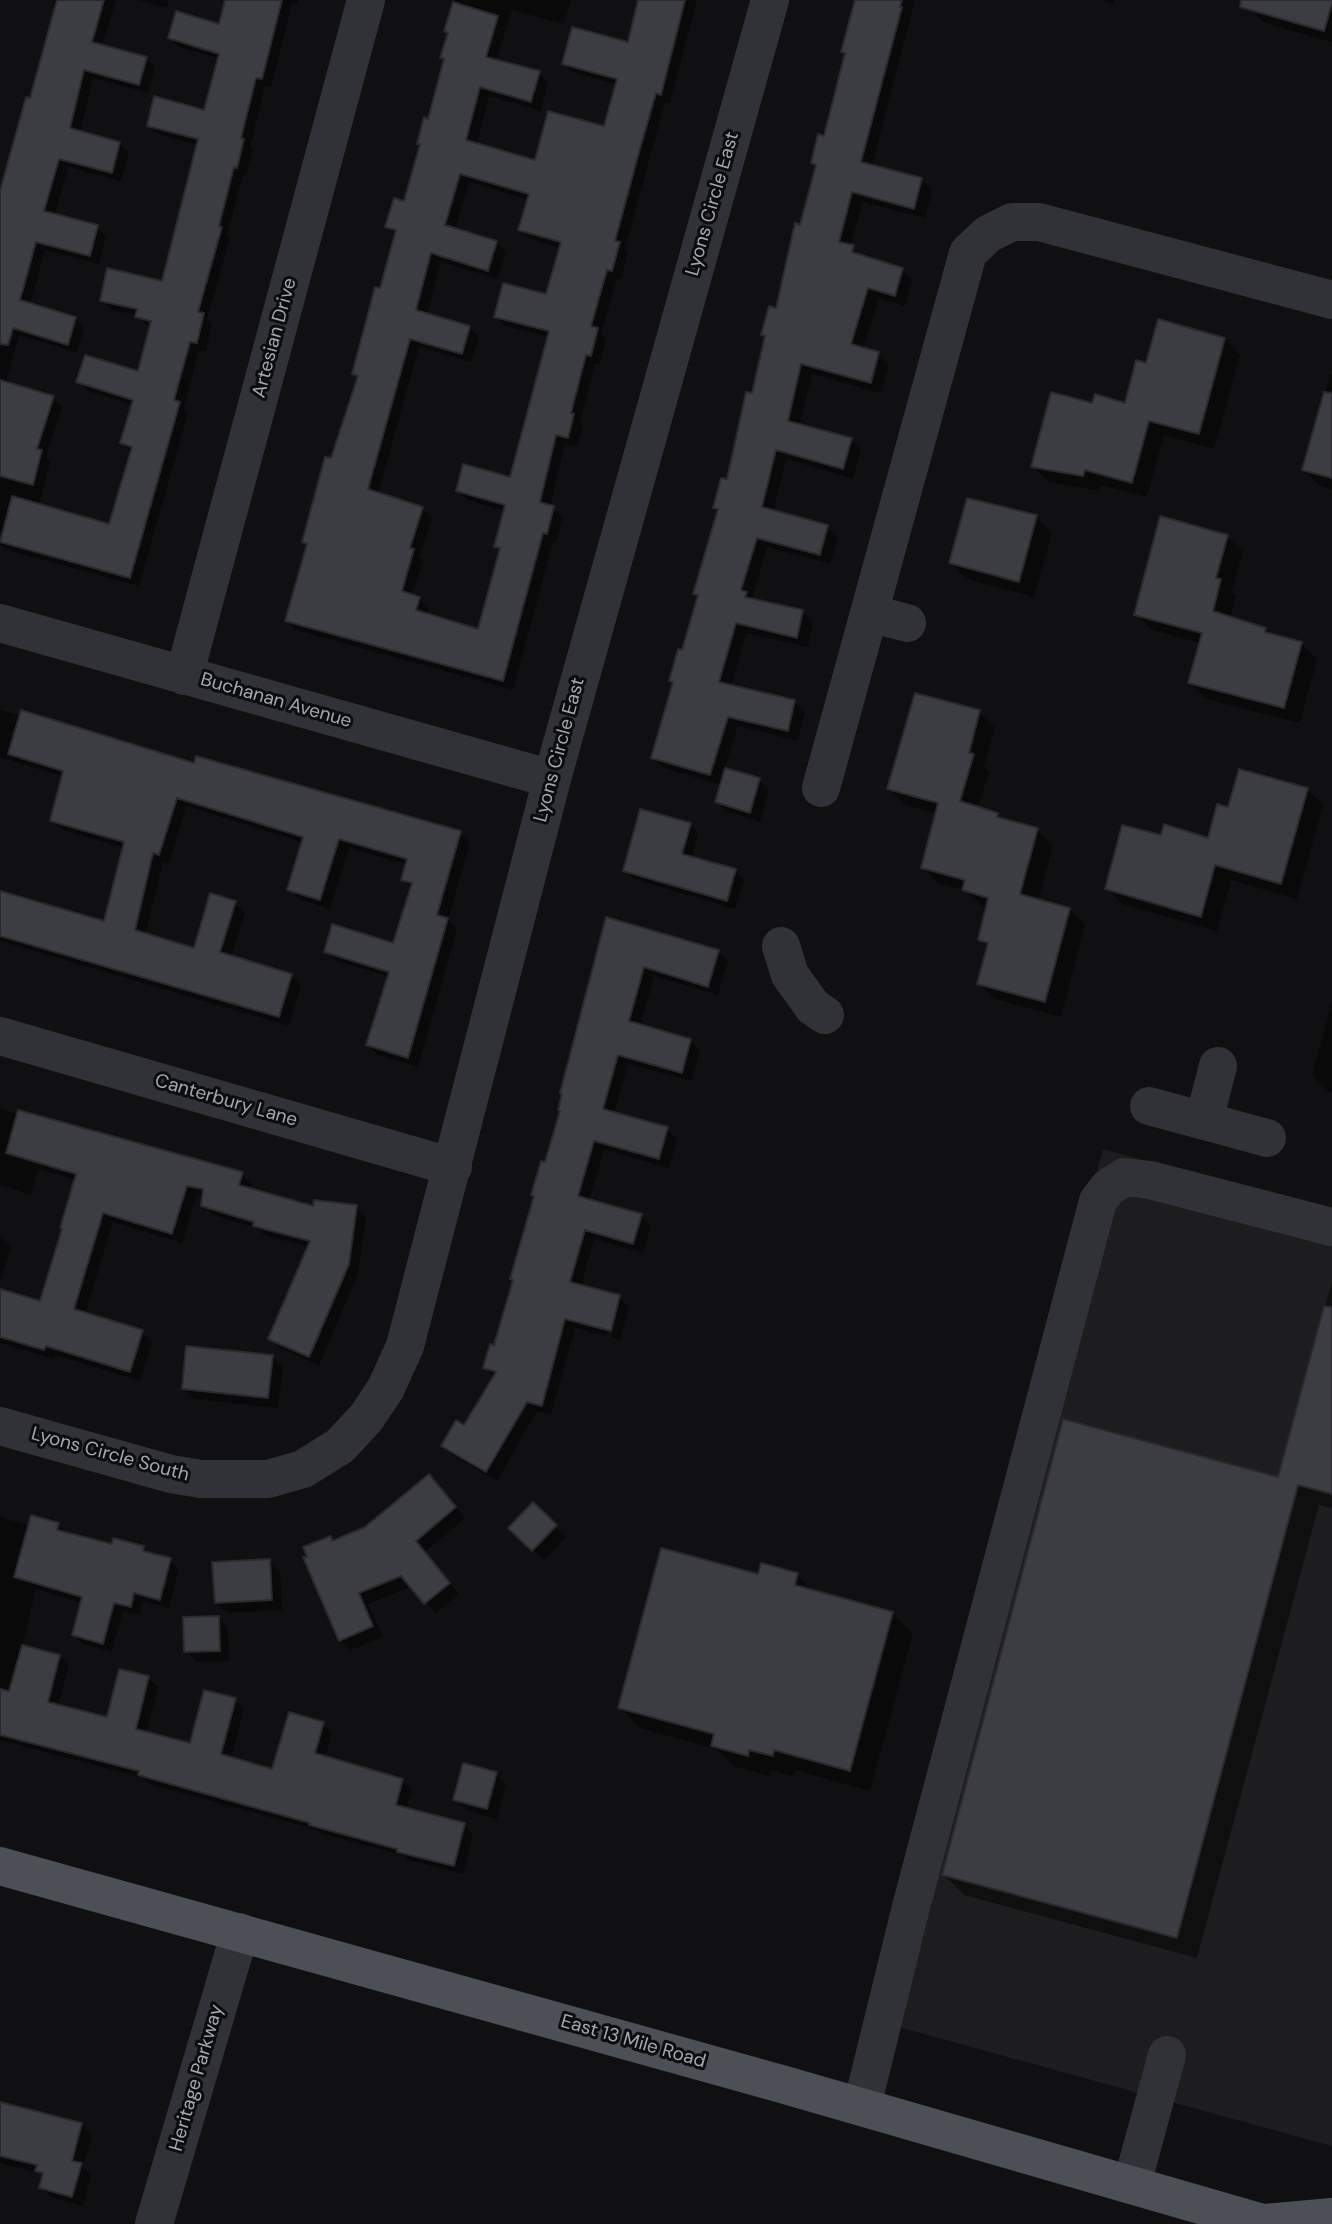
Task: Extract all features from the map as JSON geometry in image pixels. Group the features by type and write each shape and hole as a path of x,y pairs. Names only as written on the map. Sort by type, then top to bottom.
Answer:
{"main road":[{"name":"East 13 Mile Road","path":"0,1866 862,2106 1265,2223 1332,2217"}],"street":[{"name":"Artesian Drive","path":"184,676 366,0"},
{"name":"Lyons Circle East","path":"303,1469 340,1446 366,1418 386,1388 405,1346 552,779 770,0"},
{"path":"821,789 968,253 988,234 1012,222 1039,222 1332,300"},
{"path":"869,612 907,623"},
{"name":"Buchanan Avenue","path":"0,623 552,779"},
{"path":"781,946 790,975 813,1007 825,1015"},
{"name":"Canterbury Lane","path":"0,1036 453,1167"},
{"path":"1205,1120 1218,1066"},
{"path":"1149,1106 1267,1138"},
{"path":"862,2106 911,1907 1098,1201 1108,1188 1124,1177 1150,1180 1332,1227"},
{"name":"Lyons Circle South","path":"0,1426 171,1474 201,1479 268,1479 303,1469"},
{"name":"Heritage Parkway","path":"154,2224 240,1932"},
{"path":"1132,2184 1167,2055"}],"shaded area":[{"path":"1103,1149 1332,1212 1332,2146 866,2018"}],"building":[{"path":"57,0 104,0 92,42 147,57 139,85 84,70 70,128 120,142 112,173 59,159 44,211 98,225 90,256 36,242 20,300 76,317 68,345 13,328 8,345 0,344 0,191 26,97 30,98"},
{"path":"225,0 282,0 262,79 256,78 241,138 244,139 237,168 234,167 219,226 222,227 198,312 204,313 197,343 190,342 174,400 180,402 130,578 0,542 12,496 109,524 132,447 120,443 133,400 76,382 85,355 138,371 151,321 135,317 137,309 100,301 107,268 162,281 198,139 147,126 154,96 204,110 219,54 168,38 176,11 219,24"},
{"path":"638,0 685,0 661,95 656,93 615,241 620,242 612,271 607,270 591,326 598,328 591,356 586,355 571,413 574,414 568,438 556,435 540,502 554,506 547,534 543,533 503,681 285,621 307,544 302,542 325,457 331,458 358,376 352,374 375,287 380,288 396,230 385,227 394,198 404,201 420,144 417,144 424,117 428,119 444,59 440,58 448,33 444,31 453,2 498,16 486,57 540,71 531,102 480,87 466,140 535,160 548,111 604,126 617,79 562,64 572,27 628,42","holes":["460,174 529,194 518,230 561,242 546,294 503,283 494,317 549,331 510,477 463,464 456,491 505,505 494,547 500,548 478,629 416,610 420,597 402,591 414,549 410,548 423,507 368,489 410,339 462,354 470,326 416,310 431,253 488,271 497,241 445,225"]},
{"path":"855,0 902,0 861,162 922,178 914,209 852,192 839,242 854,245 852,252 903,268 895,296 868,288 851,344 879,352 871,383 801,364 788,421 852,438 843,469 776,450 762,507 828,525 820,555 757,538 741,590 747,592 745,597 803,610 797,638 736,623 719,682 795,700 788,731 728,717 710,775 651,758 673,682 669,681 678,649 682,650 698,595 693,594 718,509 713,508 721,478 727,479 746,392 752,393 765,336 761,335 769,306 776,308 795,223 800,225 816,165 811,163 818,134 824,136"},
{"path":"1241,0 1332,0 1332,3 1324,31 1240,7"},
{"path":"1158,319 1225,338 1199,434 1149,421 1132,483 1085,470 1083,476 1031,467 1051,392 1092,403 1095,394 1125,403 1136,360 1146,363"},
{"path":"0,380 54,396 37,449 42,450 33,485 0,476"},
{"path":"1324,392 1332,393 1332,478 1302,470"},
{"path":"967,498 1037,515 1019,582 949,563"},
{"path":"1160,516 1228,535 1216,578 1221,579 1213,611 1266,628 1265,632 1302,642 1284,708 1188,683 1202,633 1134,615"},
{"path":"915,693 980,710 969,753 974,754 960,801 998,813 997,817 1038,828 1020,894 1070,908 1045,1002 977,984 988,943 978,940 988,898 962,890 965,880 921,868 938,803 887,789"},
{"path":"21,710 194,763 196,756 461,831 437,915 448,918 408,1058 366,1045 389,972 324,952 332,924 393,943 412,883 401,880 407,859 339,839 320,900 287,890 303,837 177,798 159,855 153,853 135,930 194,948 210,893 236,901 220,952 292,974 279,1017 0,936 0,891 104,921 124,842 50,821 63,771 8,754"},
{"path":"725,768 760,778 750,813 715,802"},
{"path":"1239,769 1308,788 1281,884 1215,865 1201,917 1105,889 1122,825 1161,835 1164,824 1208,838 1217,804 1228,807"},
{"path":"640,809 691,823 682,854 736,869 727,901 623,871"},
{"path":"606,917 719,950 708,987 644,967 629,1021 691,1039 682,1073 618,1055 603,1109 668,1127 659,1159 594,1141 578,1196 642,1214 633,1244 585,1230 570,1282 620,1295 611,1331 565,1319 542,1406 527,1402 486,1472 441,1446 456,1420 464,1425 496,1372 483,1368 490,1344 494,1345 534,1196 531,1195 541,1161 545,1162 560,1111 560,1093"},
{"path":"18,1110 243,1172 239,1185 313,1206 314,1200 357,1205 349,1264 309,1357 268,1339 310,1241 253,1226 254,1222 201,1206 203,1189 187,1186 172,1234 103,1213 74,1309 143,1330 130,1372 46,1346 44,1350 0,1337 0,1289 40,1301 76,1174 6,1153"},
{"path":"1324,1306 1332,1307 1332,1494 1298,1485 1177,1938 942,1875 1063,1419 1278,1477"},
{"path":"186,1346 273,1355 268,1398 182,1389"},
{"path":"429,1474 456,1507 416,1541 450,1583 424,1604 401,1576 359,1593 373,1626 339,1641 303,1557 307,1557 303,1547 331,1536 332,1541 365,1527"},
{"path":"533,1502 557,1525 532,1551 508,1528"},
{"path":"31,1515 59,1523 57,1530 112,1544 113,1538 144,1546 143,1551 171,1558 160,1600 134,1593 131,1607 114,1603 103,1644 72,1635 82,1597 14,1577"},
{"path":"661,1548 758,1574 761,1563 798,1573 795,1585 893,1612 850,1771 774,1750 773,1756 749,1750 748,1756 711,1746 714,1734 618,1708"},
{"path":"270,1559 272,1600 215,1603 212,1562"},
{"path":"219,1616 220,1651 184,1652 183,1617"},
{"path":"22,1645 60,1655 48,1702 107,1717 119,1669 149,1676 136,1729 190,1743 204,1690 236,1698 221,1754 272,1769 289,1712 324,1722 315,1753 403,1779 396,1805 465,1823 454,1866 397,1852 397,1849 309,1825 310,1823 138,1775 139,1771 0,1735 0,1689 9,1691"},
{"path":"463,1763 497,1772 487,1809 453,1800"},
{"path":"0,2102 82,2123 72,2161 82,2163 72,2197 39,2188 43,2173 35,2171 37,2165 0,2156"}]}
